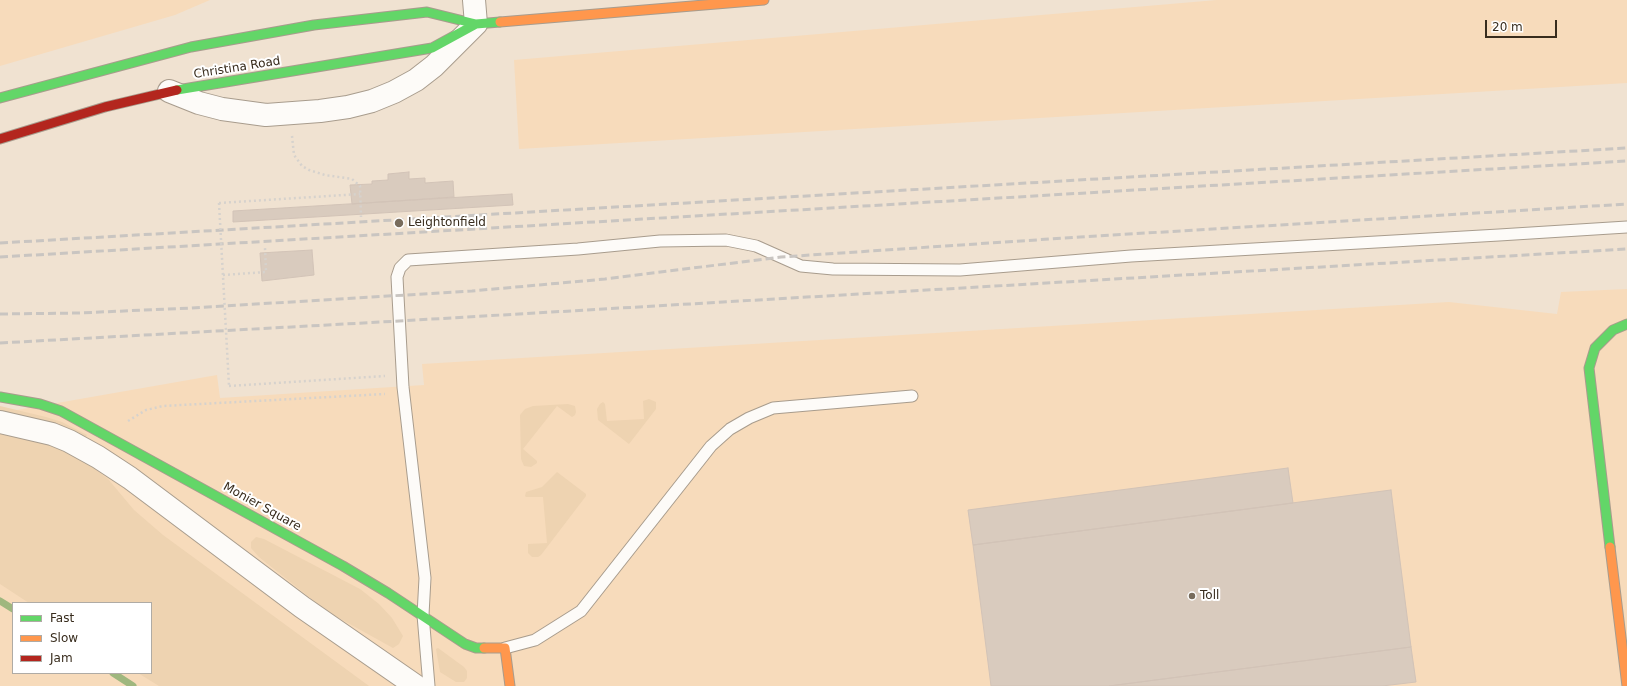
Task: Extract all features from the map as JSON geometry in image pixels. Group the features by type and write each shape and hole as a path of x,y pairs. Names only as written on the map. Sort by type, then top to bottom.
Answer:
{"main road":[{"name":"Christina Road","path":"0,98 191,47 314,25 427,12 476,24 764,0"},
{"name":"Christina Road","path":"0,139 104,107 169,91 432,48 476,24"},
{"path":"1627,324 1613,330 1595,348 1589,368 1627,686"},
{"name":"Monier Square","path":"0,397 40,404 61,410 343,566 423,615 466,644 476,648 505,648"},
{"path":"505,648 510,686"}],"street":[{"path":"169,91 199,103 222,109 266,115 291,114 348,107 372,101 394,92 416,80 434,66 476,24 474,0"},
{"path":"0,422 52,434 69,441 103,460 302,607 416,686"}],"lane":[{"path":"429,686 423,615 425,578 403,387 397,283 400,268 408,260 578,249 660,241 726,240 756,246 801,266 833,269 960,270 1131,256 1491,236 1627,226"},
{"path":"505,648 535,640 581,611 711,446 730,429 749,418 773,408 912,396"}],"path":[{"path":"291,114 294,155 302,166 309,170 325,175 352,179 360,186 361,216"},
{"path":"360,194 219,203 230,386 390,375"},
{"path":"223,275 266,272 265,248"},
{"path":"124,423 146,410 163,406 385,394"}],"shaded area":[{"path":"0,0 210,0 175,15 0,66"},
{"path":"1217,0 1627,0 1627,83 519,149 514,60"},
{"path":"1627,289 1627,686 0,686 0,413 217,375 220,398 424,385 422,364 1449,302 1557,314 1561,292"},
{"path":"649,399 656,402 656,409 629,444 598,420 597,409 603,402 605,404 607,421 644,419 643,401"},
{"path":"568,404 575,406 575,415 572,417 557,406 523,449 537,461 537,463 531,467 524,466 521,459 520,415 525,409 533,406"},
{"path":"0,406 62,422 87,435 85,439 0,412"},
{"path":"0,432 18,433 69,451 85,462 108,479 134,510 163,535 369,686 159,686 140,674 152,674 152,602 27,602 0,584"},
{"path":"557,472 586,494 586,496 541,555 538,557 532,557 528,553 528,544 547,543 543,497 526,497 526,492 542,487"},
{"path":"256,537 264,539 360,589 379,604 392,618 403,636 399,644 393,648 328,612 259,557 251,548 251,542"},
{"path":"438,648 464,667 467,671 467,678 464,682 456,682 440,672 436,649"}],"building":[{"name":"Leightonfield","path":"409,172 409,179 425,178 425,183 453,181 454,197 352,204 350,185 372,184 372,181 388,180 388,174"},
{"path":"512,194 513,205 233,222 233,211"},
{"path":"312,250 314,275 262,281 260,253"},
{"path":"1288,468 1293,503 973,545 968,510"},
{"name":"Toll","path":"1391,490 1411,647 1109,686 991,686 973,545"},
{"path":"1411,647 1416,682 1382,686 1109,686"}],"waterway":[{"path":"0,601 12,608"},
{"path":"115,674 133,686"}],"railway":[{"path":"0,243 1627,148"},
{"path":"0,257 1627,161"},
{"path":"0,314 78,313 191,308 472,291 605,279 781,257 1080,237 1627,204"},
{"path":"0,343 1627,249"}],"traffic: fast":[{"path":"0,98 191,47 314,25 427,12 476,24 500,22"},
{"path":"177,90 432,48 476,24"},
{"path":"1610,547 1589,368 1595,348 1613,330 1627,324"},
{"path":"0,397 40,404 61,411 343,566 388,593 465,644 476,648 484,648"}],"traffic: slow":[{"path":"500,22 764,0"},
{"path":"1610,547 1627,686"},
{"path":"484,648 505,648 510,686"}],"traffic: jam":[{"path":"0,139 105,107 177,90"}],"place":[{"name":"Leightonfield","path":"399,223"},
{"name":"Toll","path":"1192,596"}]}
